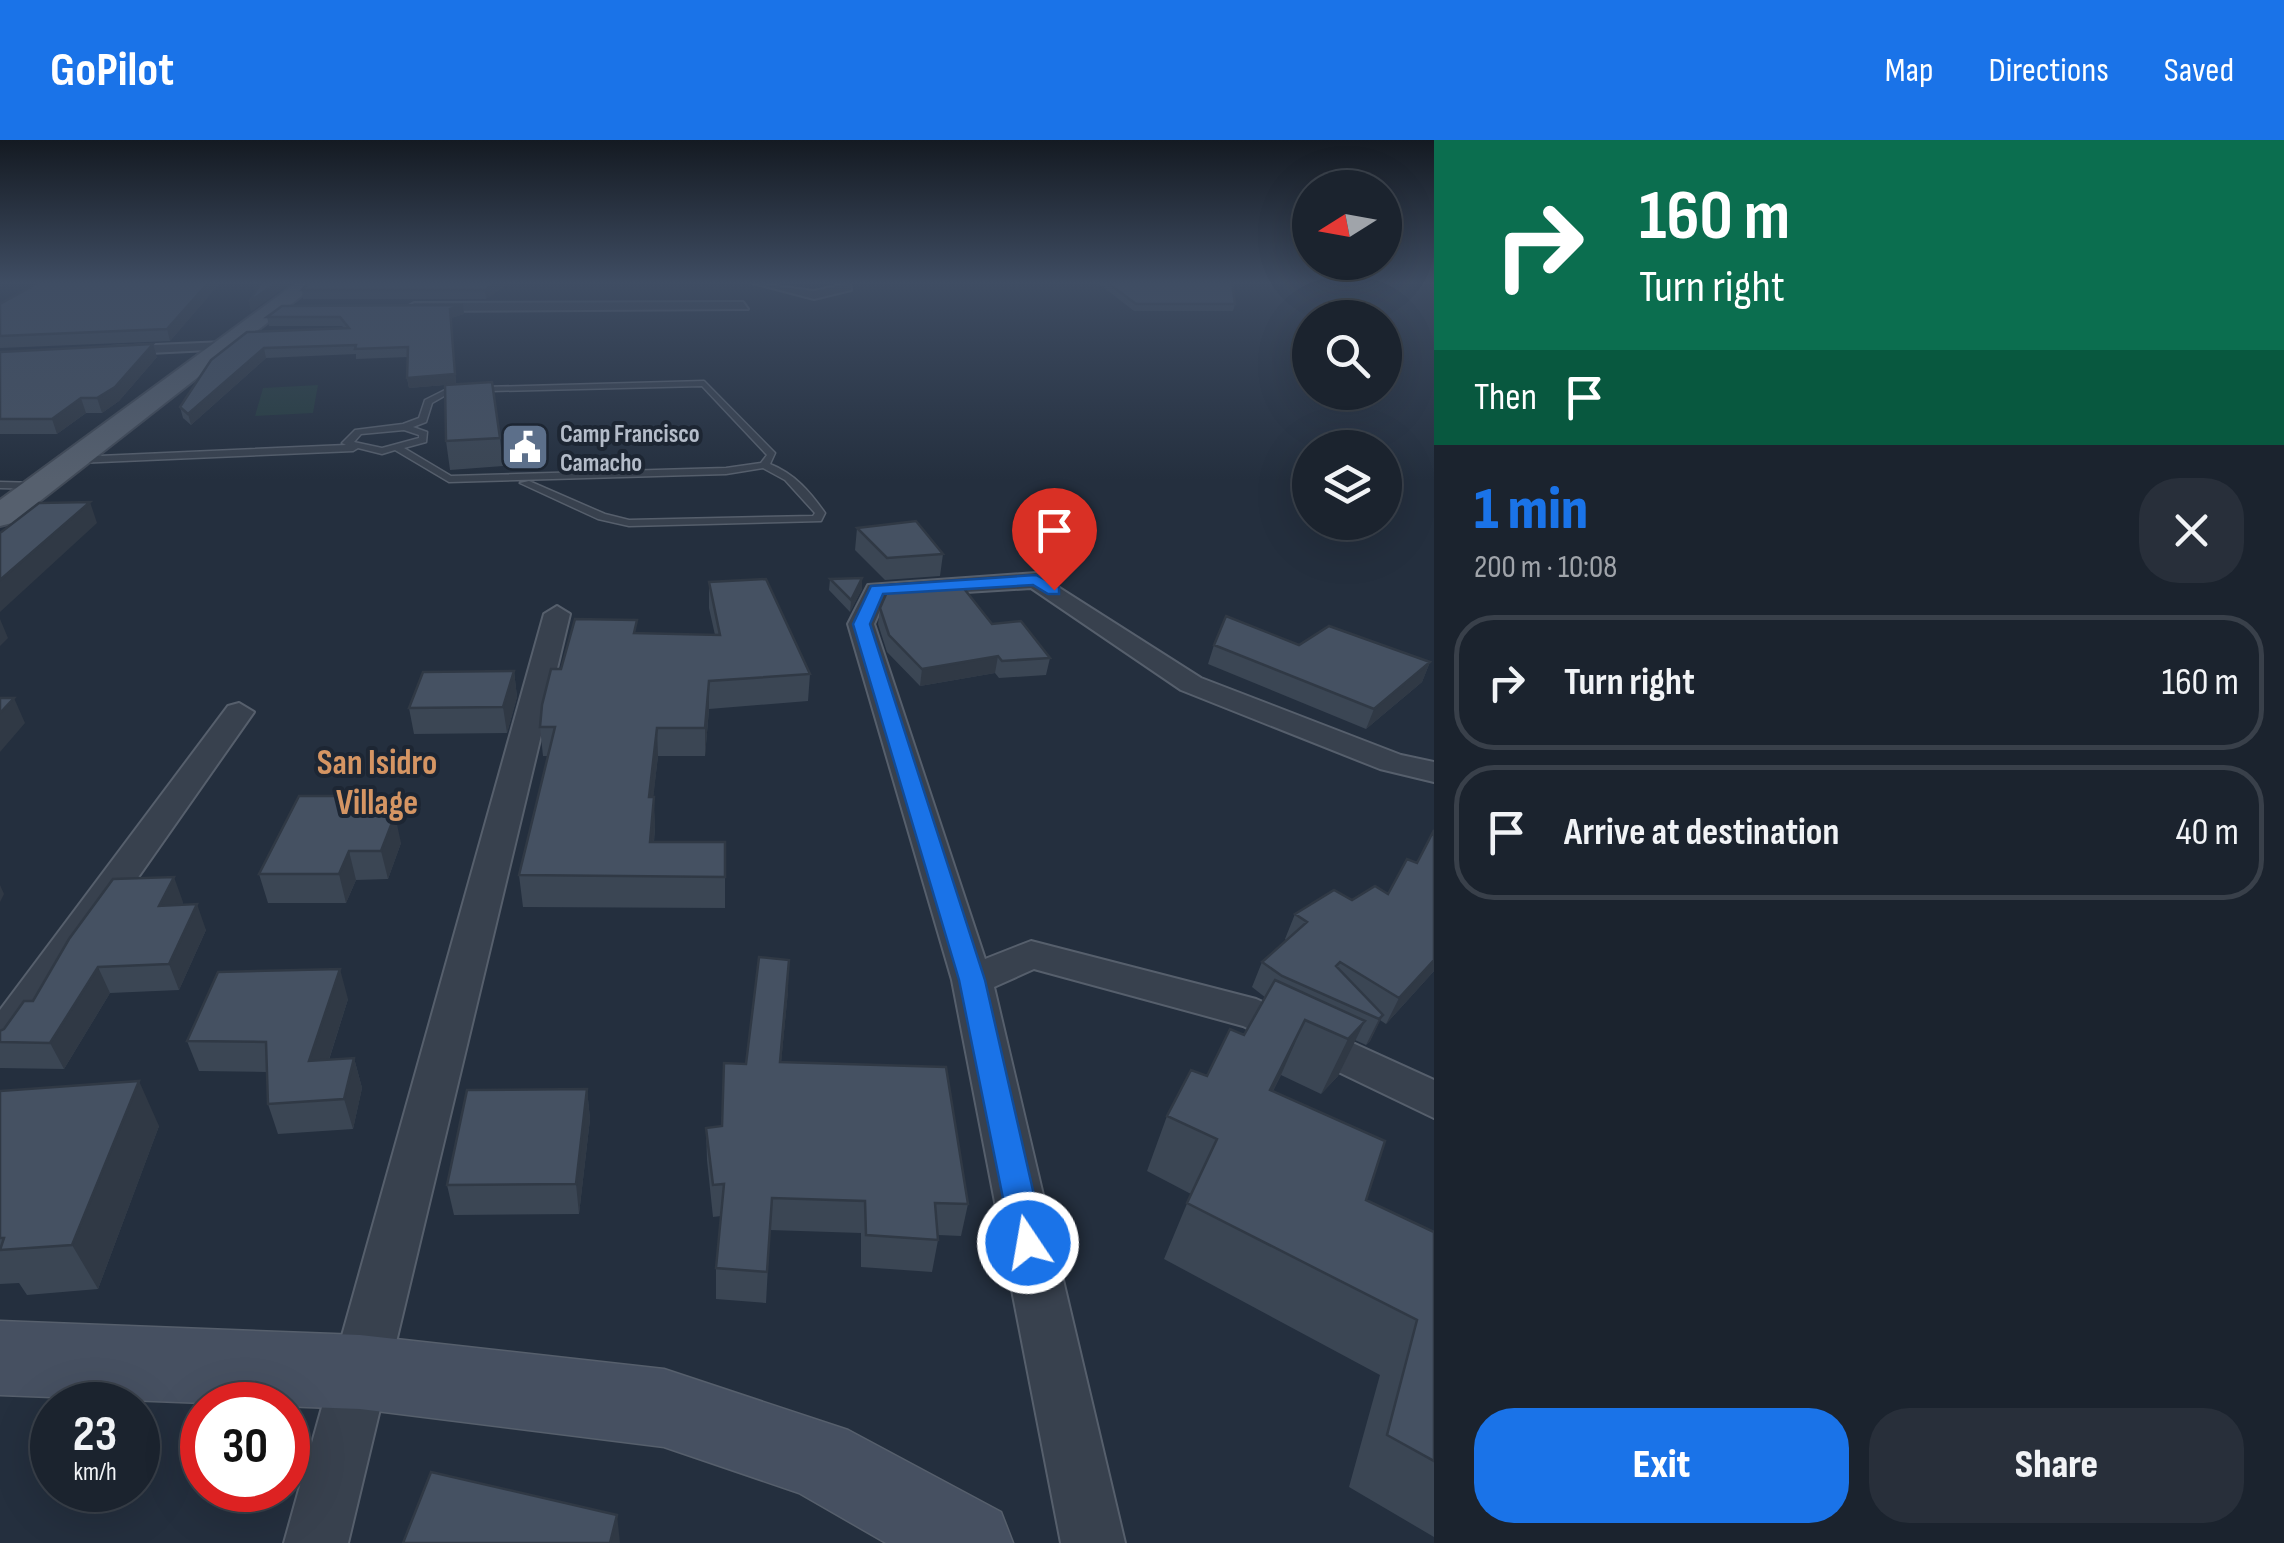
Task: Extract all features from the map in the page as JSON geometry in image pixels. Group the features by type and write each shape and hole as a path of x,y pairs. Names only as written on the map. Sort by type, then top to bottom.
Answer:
{"main road":[{"path":"0,516 22,493 83,456 220,348"}],"street":[{"path":"96,352 136,348"},
{"path":"1092,1543 972,980 862,624 877,590 1036,580 1191,684 1391,762 1434,772"},
{"path":"316,1543 557,614"},
{"path":"0,1042 239,712"},
{"path":"972,980 1031,955 1256,1014 1434,1100"},
{"path":"0,1358 360,1372 664,1408 820,1459 970,1543"}],"lane":[{"path":"83,456 354,435 406,427 423,420 428,402 449,390 704,383 772,456 764,465"},
{"path":"83,456 400,449 422,440 424,434 406,427"},
{"path":"353,448 347,443 354,435"},
{"path":"400,449 449,480 726,470 764,465 779,470 801,487 820,513 817,519 629,523 602,517 527,483 504,479"},
{"path":"0,486 22,493"}],"green space":[{"path":"318,385 313,413 255,416 263,388"}],"building":[{"path":"149,348 115,387 97,398 81,398 52,419 0,419 0,352"},
{"path":"226,348 263,348 188,414 180,407 211,360"},
{"path":"408,348 453,348 455,374 407,378"},
{"path":"492,382 500,438 446,441 445,385"},
{"path":"90,502 0,580 0,533 39,503"},
{"path":"916,521 943,554 887,558 857,528"},
{"path":"862,578 851,600 830,579"},
{"path":"766,579 810,674 709,681 705,728 657,728 649,797 654,797 650,842 725,842 725,877 519,875 555,727 540,727 542,705 551,669 561,669 575,619 637,620 634,633 720,635 709,582"},
{"path":"958,581 992,624 1021,621 1050,658 1002,661 998,656 922,669 889,635 880,608 890,585"},
{"path":"1226,616 1299,645 1329,626 1430,662 1374,709 1214,645"},
{"path":"514,671 503,707 409,708 423,672"},
{"path":"0,698 14,698 0,713"},
{"path":"299,796 376,796 367,815 395,815 381,851 349,851 339,874 259,874"},
{"path":"1434,830 1434,960 1399,998 1340,962 1336,966 1383,1015 1379,1019 1282,976 1262,962 1307,922 1295,914 1334,890 1352,900 1375,886 1388,894 1407,859 1417,863"},
{"path":"174,877 159,906 197,904 169,964 98,967 50,1043 0,1042 0,1031 24,1001 33,1001 69,939 113,879"},
{"path":"759,957 789,960 780,1062 946,1067 968,1204 935,1203 938,1240 866,1235 865,1201 772,1198 767,1272 716,1268 724,1184 713,1185 706,1128 722,1126 724,1063 746,1064"},
{"path":"340,969 309,1061 354,1058 344,1099 268,1104 266,1042 187,1041 218,972"},
{"path":"1275,980 1365,1021 1348,1039 1305,1020 1270,1090 1385,1141 1366,1200 1434,1232 1434,1461 1387,1435 1417,1320 1187,1203 1217,1139 1167,1116 1191,1070 1207,1076 1230,1029 1244,1035"},
{"path":"139,1081 72,1245 0,1250 4,1238 0,1238 0,1091"},
{"path":"587,1089 576,1184 447,1185 467,1090"},
{"path":"431,1472 617,1515 610,1543 403,1543"}],"place":[{"name":"Camp Francisco Camacho","path":"525,447"}],"district":[{"name":"San Isidro Village","path":"377,782"}],"route":[{"path":"1028,1243 972,980 862,624 877,590 1036,580 1054,590"}]}
